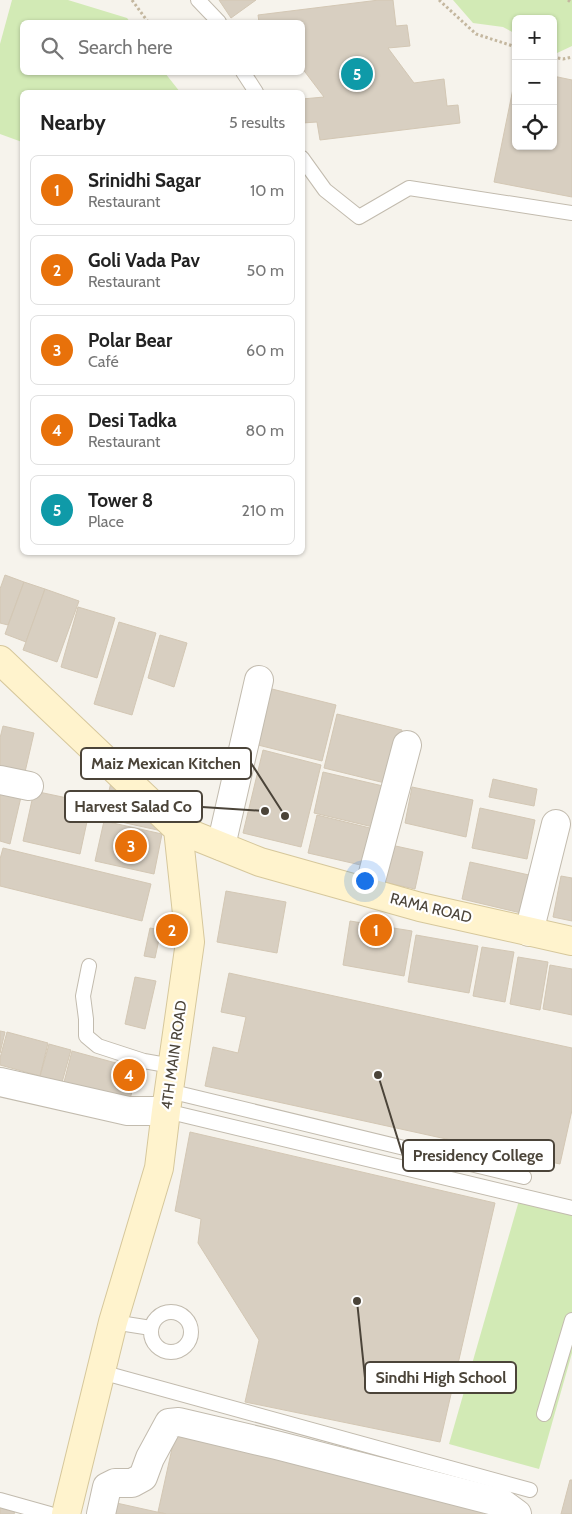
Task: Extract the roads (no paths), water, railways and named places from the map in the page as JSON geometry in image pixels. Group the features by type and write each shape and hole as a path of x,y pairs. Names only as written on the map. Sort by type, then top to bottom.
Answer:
{"street":[{"path":"0,660 178,829"},
{"path":"221,846 259,680"},
{"path":"368,892 408,745"},
{"path":"0,780 29,786"},
{"path":"529,932 556,824"},
{"name":"RAMA ROAD","path":"178,829 260,862 420,907 572,941"},
{"name":"4TH MAIN ROAD","path":"66,1514 113,1322 159,1168 190,942 178,829"},
{"path":"0,1082 128,1112 169,1089"},
{"path":"101,1514 107,1487 115,1483 132,1483 143,1477 150,1458 169,1423 179,1422 502,1503 517,1514"}],"lane":[{"path":"198,0 217,20"},
{"path":"245,75 255,90"},
{"path":"305,162 325,190 359,217 409,188 572,213"},
{"path":"89,966 83,996 86,1036 98,1046 144,1060 169,1089 572,1208"},
{"path":"169,1089 524,1176"},
{"path":"544,1414 572,1320"},
{"path":"113,1322 151,1328"},
{"path":"101,1372 530,1490"},
{"path":"0,1500 50,1514"}],"place":[{"name":"Tower 8","path":"357,74"},
{"name":"Harvest Salad Co","path":"265,811"},
{"name":"Maiz Mexican Kitchen","path":"285,816"},
{"name":"Polar Bear","path":"131,846"},
{"name":"Goli Vada Pav","path":"172,930"},
{"name":"Srinidhi Sagar","path":"376,930"},
{"name":"Desi Tadka","path":"129,1075"},
{"name":"Presidency College","path":"378,1075"},
{"name":"Sindhi High School","path":"357,1301"}]}
